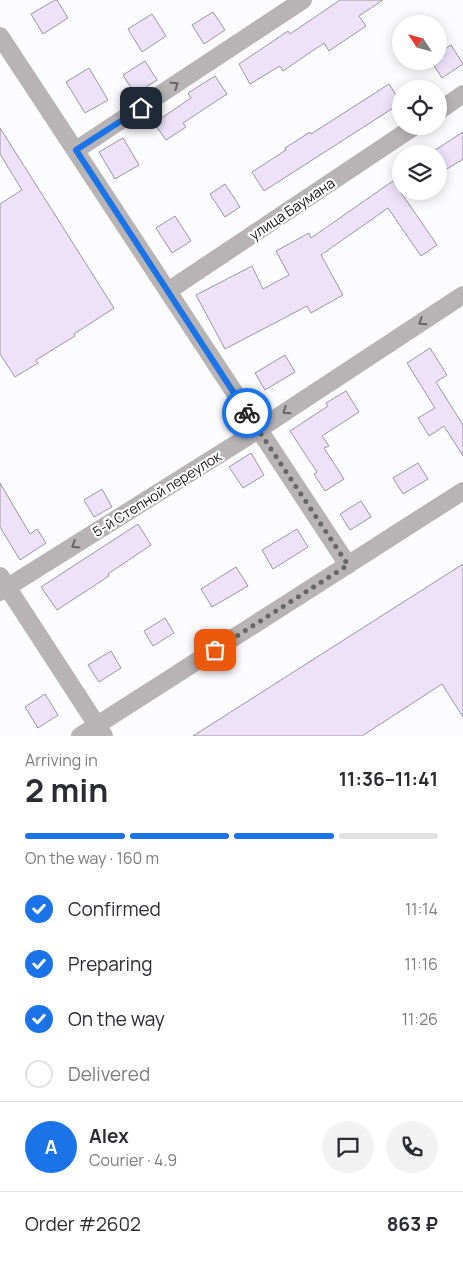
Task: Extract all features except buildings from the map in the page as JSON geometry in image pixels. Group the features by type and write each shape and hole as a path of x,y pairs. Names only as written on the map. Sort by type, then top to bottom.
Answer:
{"street":[{"path":"76,150 302,0"},
{"path":"0,36 348,565"},
{"path":"447,105 463,94"},
{"name":"улица Баумана","path":"168,291 402,135"},
{"name":"5-й Степной переулок","path":"2,585 258,430 463,295"},
{"path":"80,736 101,730 348,565 463,491"},
{"path":"2,585 101,730"}],"way so far":[{"path":"215,650 348,565 247,413"}],"route":[{"path":"141,108 76,150 247,413"}]}
